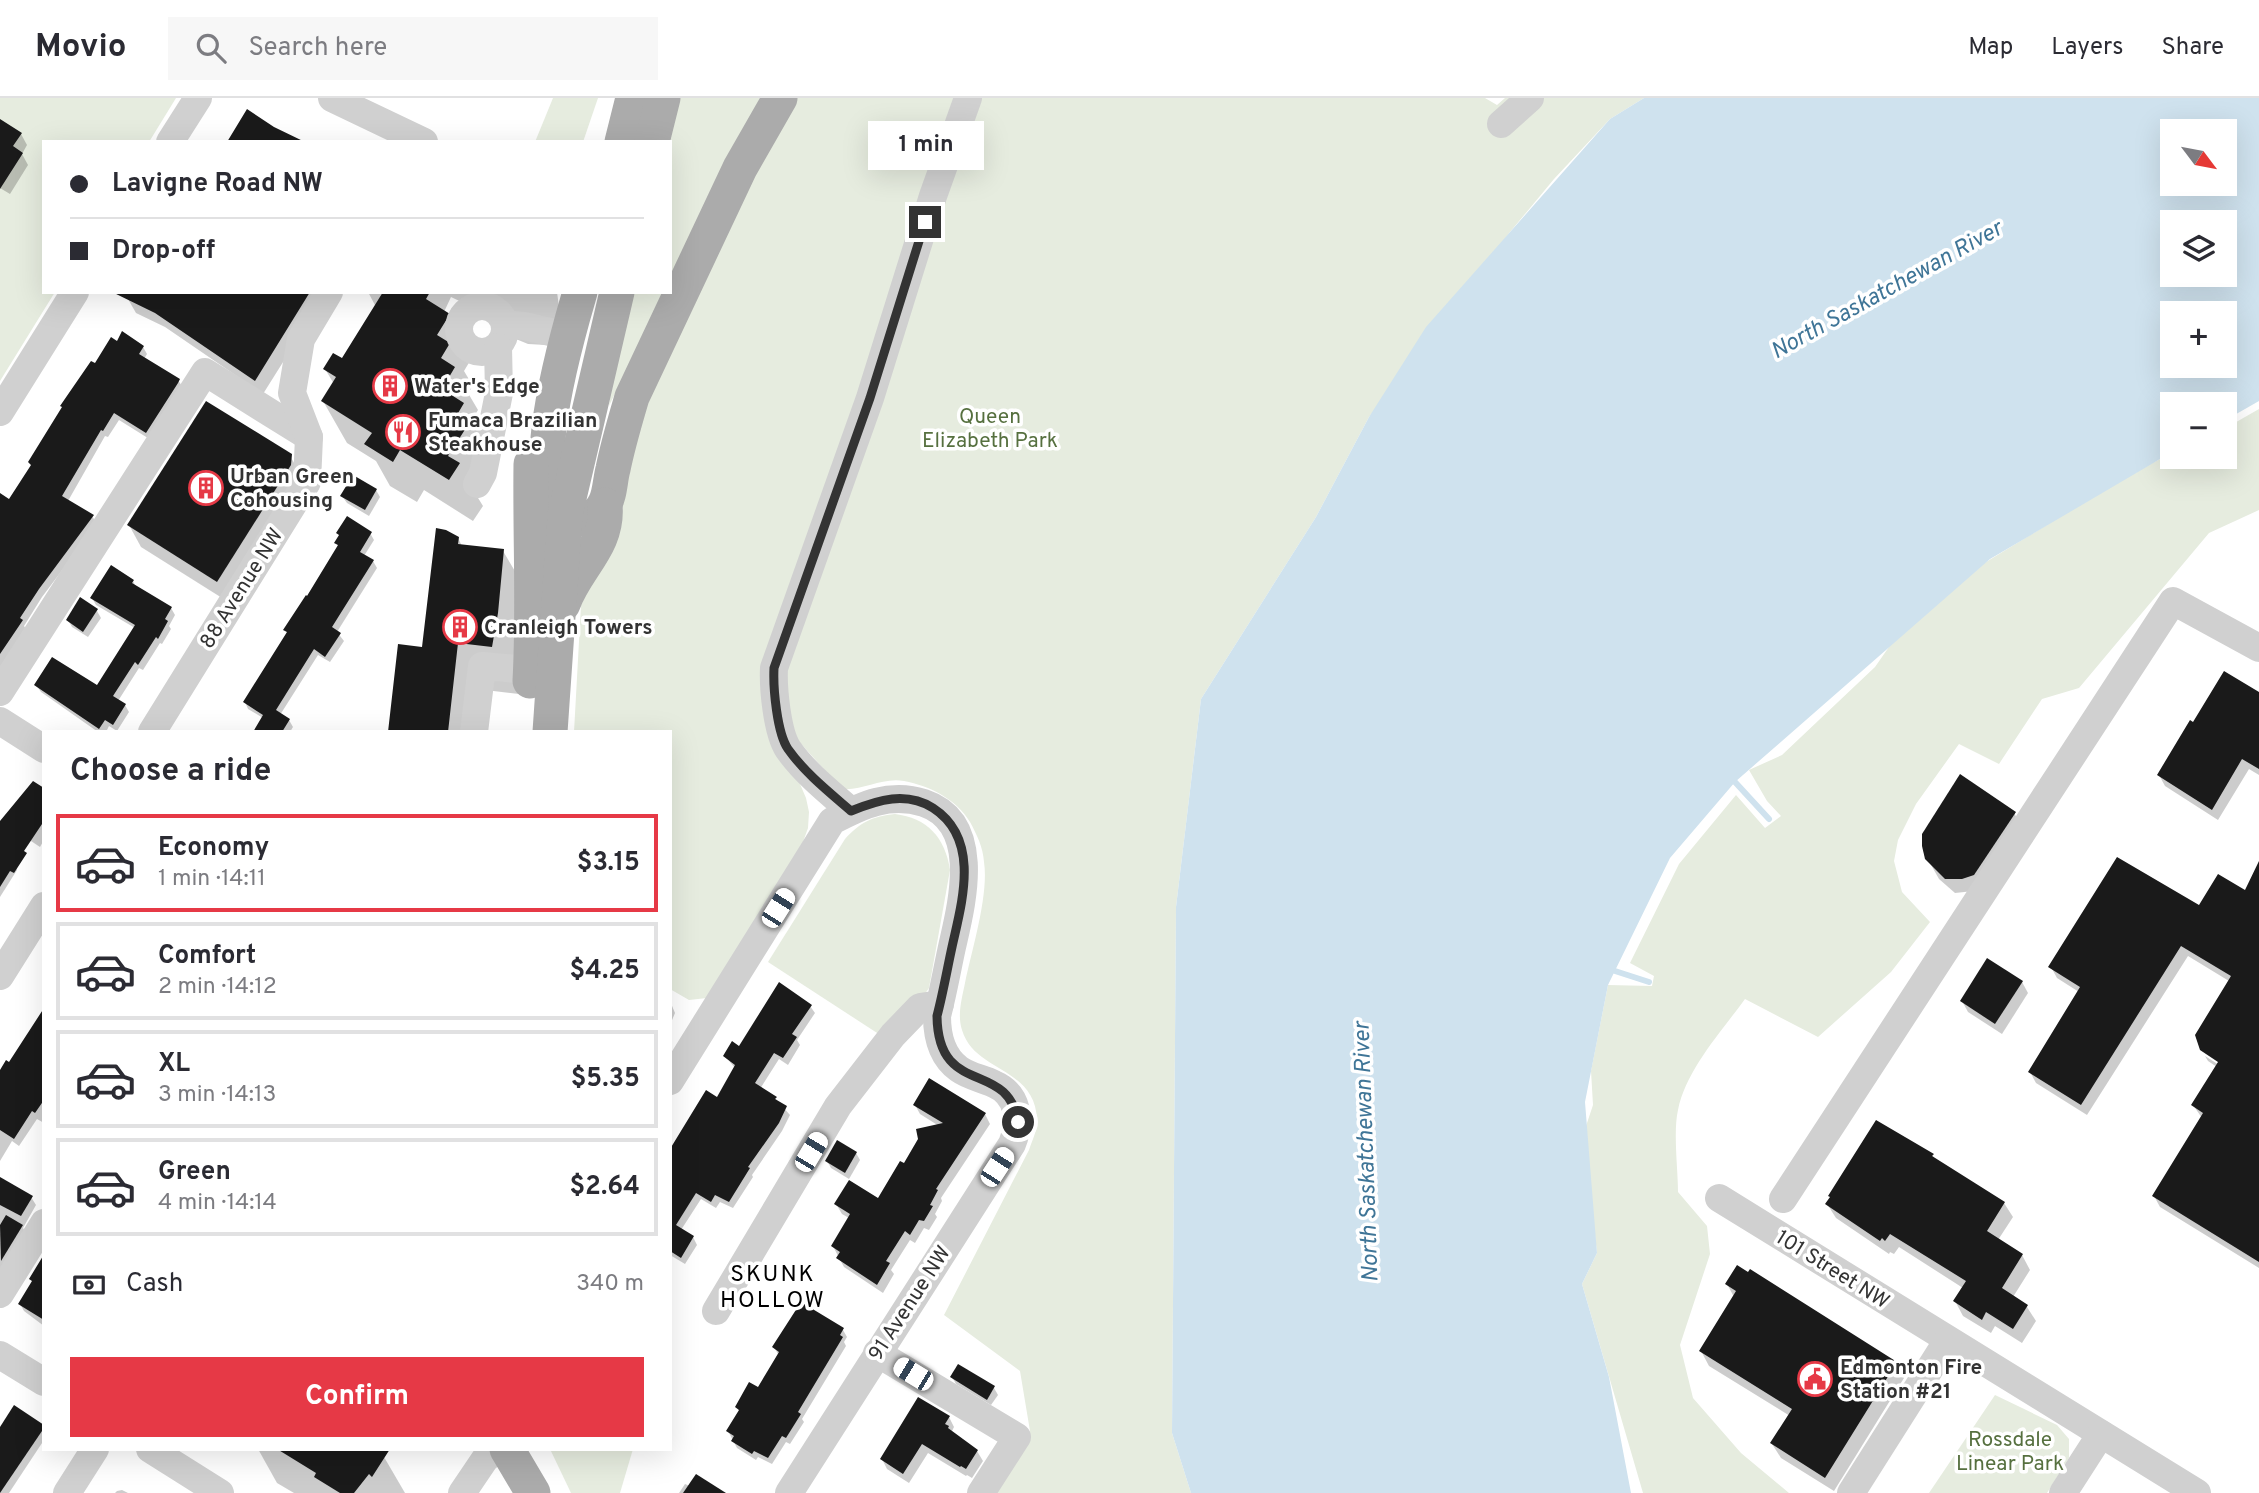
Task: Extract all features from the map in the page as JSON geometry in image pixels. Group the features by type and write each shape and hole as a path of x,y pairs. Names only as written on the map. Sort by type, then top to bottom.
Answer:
{"main road":[{"path":"622,140 633,98"},
{"path":"652,140 663,98"},
{"path":"557,620 575,579 605,528 605,505 620,434 632,397 740,168 780,98"},
{"path":"527,730 531,670 532,444 556,381 579,294"},
{"path":"550,730 565,515 617,294"},
{"path":"556,381 548,442 548,488 557,509 578,519 588,518 605,505"},
{"path":"508,1451 533,1493"}],"street":[{"path":"171,140 198,98"},
{"path":"332,98 418,140"},
{"path":"842,816 820,784 786,747 773,688 774,668 870,398 933,196 968,98"},
{"path":"1502,124 1530,98"},
{"path":"0,412 74,294"},
{"path":"309,437 292,393 301,339 328,294"},
{"path":"477,484 484,472 499,393 501,335 524,326 568,336"},
{"path":"0,692 205,372 309,437"},
{"name":"88 Avenue NW","path":"153,730 307,482 309,437"},
{"path":"1783,1199 2173,601 2259,648"},
{"path":"474,730 482,666 531,670"},
{"path":"0,721 42,748"},
{"path":"672,1078 842,816 880,800 895,797 928,805 942,814 959,838 965,866 962,900 940,1004 919,1007 892,1035 838,1106 716,1311"},
{"path":"0,976 42,909"},
{"name":"91 Avenue NW","path":"789,1493 1012,1144 1018,1122 1017,1110 1012,1100 995,1084 970,1076 947,1058 937,1031 940,1004"},
{"name":"101 Street NW","path":"1719,1198 2197,1493"},
{"path":"0,1294 42,1226"},
{"path":"1851,1493 1948,1340"},
{"path":"877,1353 1017,1437 981,1493"},
{"path":"0,1354 42,1381"},
{"path":"2063,1493 2101,1434"},
{"path":"67,1493 93,1451"},
{"path":"153,1451 220,1493"},
{"path":"462,1493 485,1459 495,1451"}],"green space":[{"path":"0,98 176,98 150,140 42,140 42,294 54,294 0,381"},
{"path":"553,98 598,98 584,140 536,140"},
{"path":"679,98 760,98 672,274 672,140 666,140"},
{"name":"Queen Elizabeth Park","path":"790,98 1485,98 1497,105 1505,98 1644,98 1610,119 1554,179 1510,232 1369,417 1316,517 1201,699 1176,907 1172,1433 1191,1493 989,1493 1030,1431 1020,1371 944,1315 1029,1150 1037,1120 1034,1102 1026,1089 1016,1079 979,1055 962,1030 961,1001 979,922 985,875 981,846 973,827 950,800 923,786 896,780 842,789 793,735 800,784 809,812 808,828 803,842 707,998 689,1000 672,990 672,730 574,730 581,605 621,521 627,471 642,411"},
{"path":"628,294 663,294 609,406 615,348"},
{"path":"2259,409 2259,510 2209,533 2079,688 2042,699 1999,764 1959,744 1916,804 1898,840 1894,861 1902,892 1930,922 1891,972 1818,1037 1745,999 1688,1080 1677,1119 1678,1192 1707,1226 1710,1254 1680,1345 1693,1398 1741,1453 1789,1493 1643,1493 1582,1284 1597,1253 1587,1166 1586,1126 1593,1105 1591,1071 1608,985 1652,986 1654,976 1630,963 1679,864 1736,795 1765,828 1781,816 1767,801 1749,770 1782,755 1875,667 1898,634 1968,573 2127,476 2160,459 2160,469 2237,469 2237,422"},
{"path":"895,814 916,820 933,831 944,848 950,870 929,988 891,1042 768,962 845,839 867,821"},
{"name":"Rossdale Linear Park","path":"1995,1395 2057,1425 2069,1439 2069,1458 2047,1493 1929,1493"},
{"path":"551,1451 632,1451 620,1493 571,1493"}],"water":[{"name":"North Saskatchewan River","path":"1644,98 2259,98 2259,401 2237,414 2237,392 2160,392 2160,459 1990,559 1735,782 1670,858 1608,985 1585,1102 1597,1253 1582,1284 1609,1377 1631,1493 1191,1493 1172,1433 1176,907 1201,699 1316,517 1369,417 1426,327 1610,119"}],"building":[{"path":"247,109 274,127 301,140 228,140"},
{"path":"0,119 22,133 13,146 23,153 0,189"},
{"path":"116,294 309,294 255,381 155,313"},
{"name":"Water's Edge","path":"382,294 429,294 426,299 450,314 437,335 450,343 441,358 455,367 442,389 464,403 454,420 466,428 448,456 460,463 449,480 400,450 393,462 364,444 372,433 321,401 336,377 323,369 333,353 342,358"},
{"path":"122,331 144,346 139,354 180,379 146,433 114,413 103,431 101,430 62,496 94,515 39,589 20,618 23,620 0,654 0,493 9,499 31,465 28,462 62,407 60,406 91,361 95,363 111,337 117,341"},
{"name":"Urban Green Cohousing","path":"206,401 292,454 291,465 217,582 127,525"},
{"path":"353,475 377,489 365,510 340,496"},
{"path":"347,516 372,532 360,552 374,560 332,627 341,633 325,657 314,649 276,710 290,719 283,730 254,730 263,715 243,702 287,632 283,630 338,545 334,543 339,535 336,533"},
{"name":"Cranleigh Towers","path":"436,528 459,537 458,544 504,549 492,647 458,643 448,730 388,730 398,644 422,647"},
{"path":"111,565 134,580 132,583 172,607 158,639 156,637 138,665 135,662 113,696 126,704 113,725 105,720 99,729 34,685 52,657 97,685 135,625 90,598"},
{"path":"80,597 98,609 83,632 66,620"},
{"path":"2224,671 2259,692 2259,769 2242,759 2212,810 2157,775"},
{"path":"1960,774 2016,812 1974,875 1962,879 1945,879 1925,859 1922,834"},
{"path":"33,781 42,787 42,824 24,851 27,853 14,873 10,871 0,887 0,821"},
{"path":"2117,857 2199,905 2218,874 2245,890 2259,861 2259,1262 2152,1196 2203,1113 2191,1105 2218,1062 2200,1050 2195,1035 2231,976 2181,946 2081,1105 2028,1072 2080,987 2048,967"},
{"path":"1987,958 2023,981 1995,1024 1960,1001"},
{"path":"779,982 812,1005 792,1034 797,1037 783,1058 774,1053 755,1083 787,1106 779,1123 748,1167 750,1168 729,1202 715,1195 711,1202 696,1193 676,1225 694,1236 681,1258 672,1252 672,1146 706,1090 717,1097 735,1065 723,1056 732,1041 739,1046"},
{"path":"42,1011 42,1103 35,1113 32,1111 14,1139 0,1130 0,1070 6,1060 9,1062"},
{"path":"929,1078 986,1113 936,1189 938,1190 930,1205 933,1206 924,1221 919,1220 910,1235 905,1231 886,1261 890,1263 877,1285 836,1258 840,1252 831,1246 850,1214 834,1204 849,1180 878,1198 900,1161 904,1163 918,1139 916,1129 943,1123 913,1105"},
{"path":"1876,1120 1934,1154 1932,1156 2005,1202 1987,1231 2023,1254 2002,1288 2028,1305 2013,1329 1986,1312 1982,1320 1953,1301 1966,1281 1890,1234 1885,1241 1882,1238 1880,1241 1825,1204"},
{"path":"837,1140 857,1152 845,1173 825,1161"},
{"path":"0,1177 33,1196 21,1216 0,1205"},
{"path":"6,1215 23,1225 1,1261 0,1225"},
{"path":"42,1258 42,1319 18,1304 32,1281 29,1279"},
{"name":"Edmonton Fire Station #21","path":"1737,1265 1748,1272 1750,1269 1897,1362 1825,1478 1770,1443 1792,1409 1699,1351 1736,1291 1725,1284"},
{"path":"801,1302 844,1328 840,1335 843,1337 798,1412 801,1414 786,1438 782,1436 768,1458 754,1451 752,1454 731,1441 734,1436 726,1431 739,1410 735,1407 749,1382 758,1387 779,1352 772,1347"},
{"path":"958,1364 995,1386 987,1400 950,1377"},
{"path":"918,1397 950,1416 945,1424 948,1428 978,1450 966,1469 922,1444 903,1474 880,1459"},
{"path":"14,1405 42,1424 42,1431 0,1493 0,1427"},
{"path":"280,1451 389,1451 372,1477 369,1474 354,1493 340,1493 314,1477 316,1473"},
{"path":"696,1474 726,1493 683,1493"}],"waterway":[{"path":"1735,782 1769,819"},
{"path":"1615,971 1649,982"}],"place":[{"name":"Water's Edge","path":"390,386"},
{"name":"Fumaca Brazilian Steakhouse","path":"403,432"},
{"name":"Urban Green Cohousing","path":"206,488"},
{"name":"Cranleigh Towers","path":"460,627"},
{"name":"Edmonton Fire Station #21","path":"1815,1379"}],"district":[{"name":"SKUNK HOLLOW","path":"773,1286"}],"route":[{"path":"925,222 870,398 774,668 773,688 786,747 820,784 851,811 895,797 912,800 928,805 942,814 959,838 965,866 962,900 937,1016 937,1031 947,1058 957,1068 1005,1091 1017,1110 1018,1122"}]}
